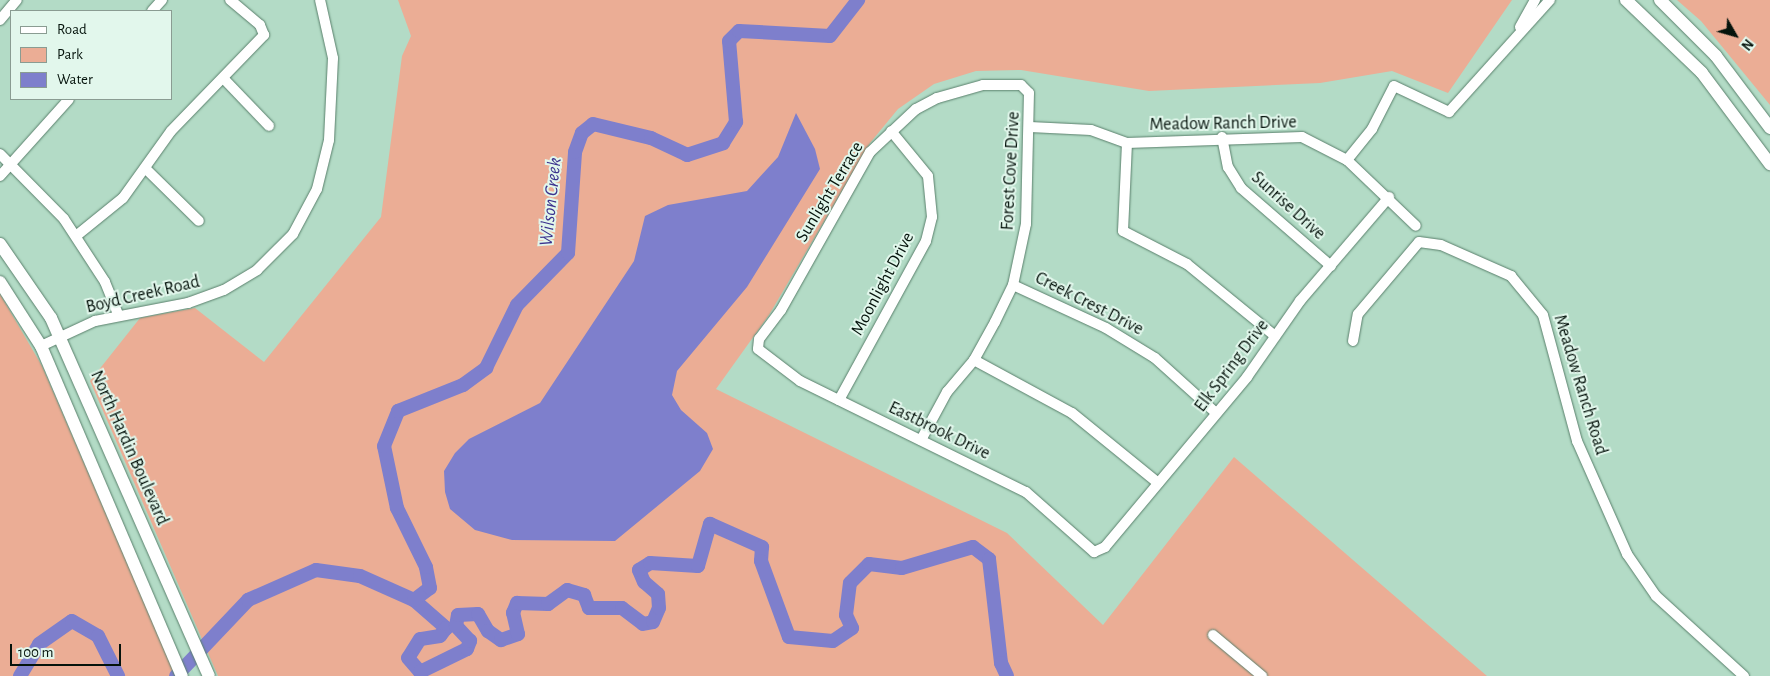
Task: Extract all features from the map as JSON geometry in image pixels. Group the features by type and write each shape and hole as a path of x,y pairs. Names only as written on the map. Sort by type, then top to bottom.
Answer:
{"main road":[{"path":"1626,0 1702,73 1770,164"},
{"path":"1660,0 1716,56 1770,128"},
{"name":"North Hardin Boulevard","path":"0,244 41,301 60,337 209,676"},
{"path":"0,282 41,346 182,676"}],"street":[{"path":"0,20 18,0"},
{"path":"153,10 162,0"},
{"path":"76,236 115,207 146,169 171,131 224,79 264,35 260,25 230,0"},
{"name":"Boyd Creek Road","path":"41,346 118,315 188,303 230,287 267,262 300,223 325,165 333,100 331,44 320,0"},
{"path":"1347,160 1372,130 1394,86 1449,112 1520,28 1535,0"},
{"path":"1520,28 1543,12 1550,0"},
{"path":"224,79 269,126"},
{"name":"Sunlight Terrace","path":"758,349 759,338 781,310 870,152 892,131 937,98 983,86 1026,88"},
{"name":"Forest Cove Drive","path":"922,440 947,392 974,360 1013,285 1026,224 1030,127 1026,88"},
{"path":"0,176 68,100"},
{"name":"Meadow Ranch Drive","path":"1030,127 1091,130 1127,143 1222,137 1302,137 1347,160 1389,196 1416,226"},
{"name":"Moonlight Drive","path":"839,400 926,241 932,217 928,176 892,131"},
{"name":"Sunrise Drive","path":"1222,137 1228,167 1240,188 1331,266"},
{"path":"1127,143 1123,231 1187,264 1275,336"},
{"path":"0,154 45,196 76,236 109,289 118,315"},
{"path":"146,169 199,221"},
{"name":"Elk Spring Drive","path":"1098,552 1216,413 1275,336 1389,196"},
{"name":"Meadow Ranch Road","path":"1352,341 1358,314 1399,262 1418,242 1430,241 1496,267 1524,288 1549,331 1578,442 1627,554 1656,596 1744,676"},
{"name":"Creek Crest Drive","path":"1013,285 1106,328 1139,348 1216,413"},
{"name":"Eastbrook Drive","path":"758,349 800,381 922,440 1038,500 1098,552"},
{"path":"974,360 1072,413 1158,483"},
{"path":"1213,635 1262,676"}],"green space":[{"path":"398,0 1512,0 1448,93 1392,71 1320,83 1149,91 1021,70 976,71 934,84 898,109 870,143 769,315 716,389 1007,533 1103,625 1234,457 1487,676 218,676 90,381 140,318 195,308 264,362 381,217 402,56 411,36"},
{"path":"1677,0 1770,0 1770,105 1701,21"},
{"path":"0,294 42,366 176,676 0,676"}],"water":[{"path":"796,113 815,149 820,169 747,287 677,371 672,395 681,410 707,433 713,449 700,471 615,541 512,540 475,530 450,509 445,492 444,471 455,453 469,439 540,403 634,261 645,216 668,205 747,191 778,157"}],"waterway":[{"name":"Wilson Creek","path":"176,676 248,600 316,570 360,576 414,600 430,588 426,567 397,508 384,446 398,411 463,385 486,368 517,305 568,253 575,152 582,133 593,124 651,138 687,155 723,143 736,122 729,41 739,31 830,36 858,0"},
{"path":"414,600 446,628 440,636 420,639 408,658 420,672 467,649 470,641 456,626 458,615 478,614 488,631 501,640 518,634 513,613 517,603 548,604 567,590 584,595 589,608 622,608 643,624 653,622 659,608 658,594 644,582 639,570 650,563 698,566 710,524 762,547 761,561 789,637 833,641 852,628 846,615 850,583 869,564 902,568 973,547 989,559 1001,663 1007,676"},
{"name":"Wilson Creek","path":"20,676 39,644 72,621 98,636 118,676"}]}
